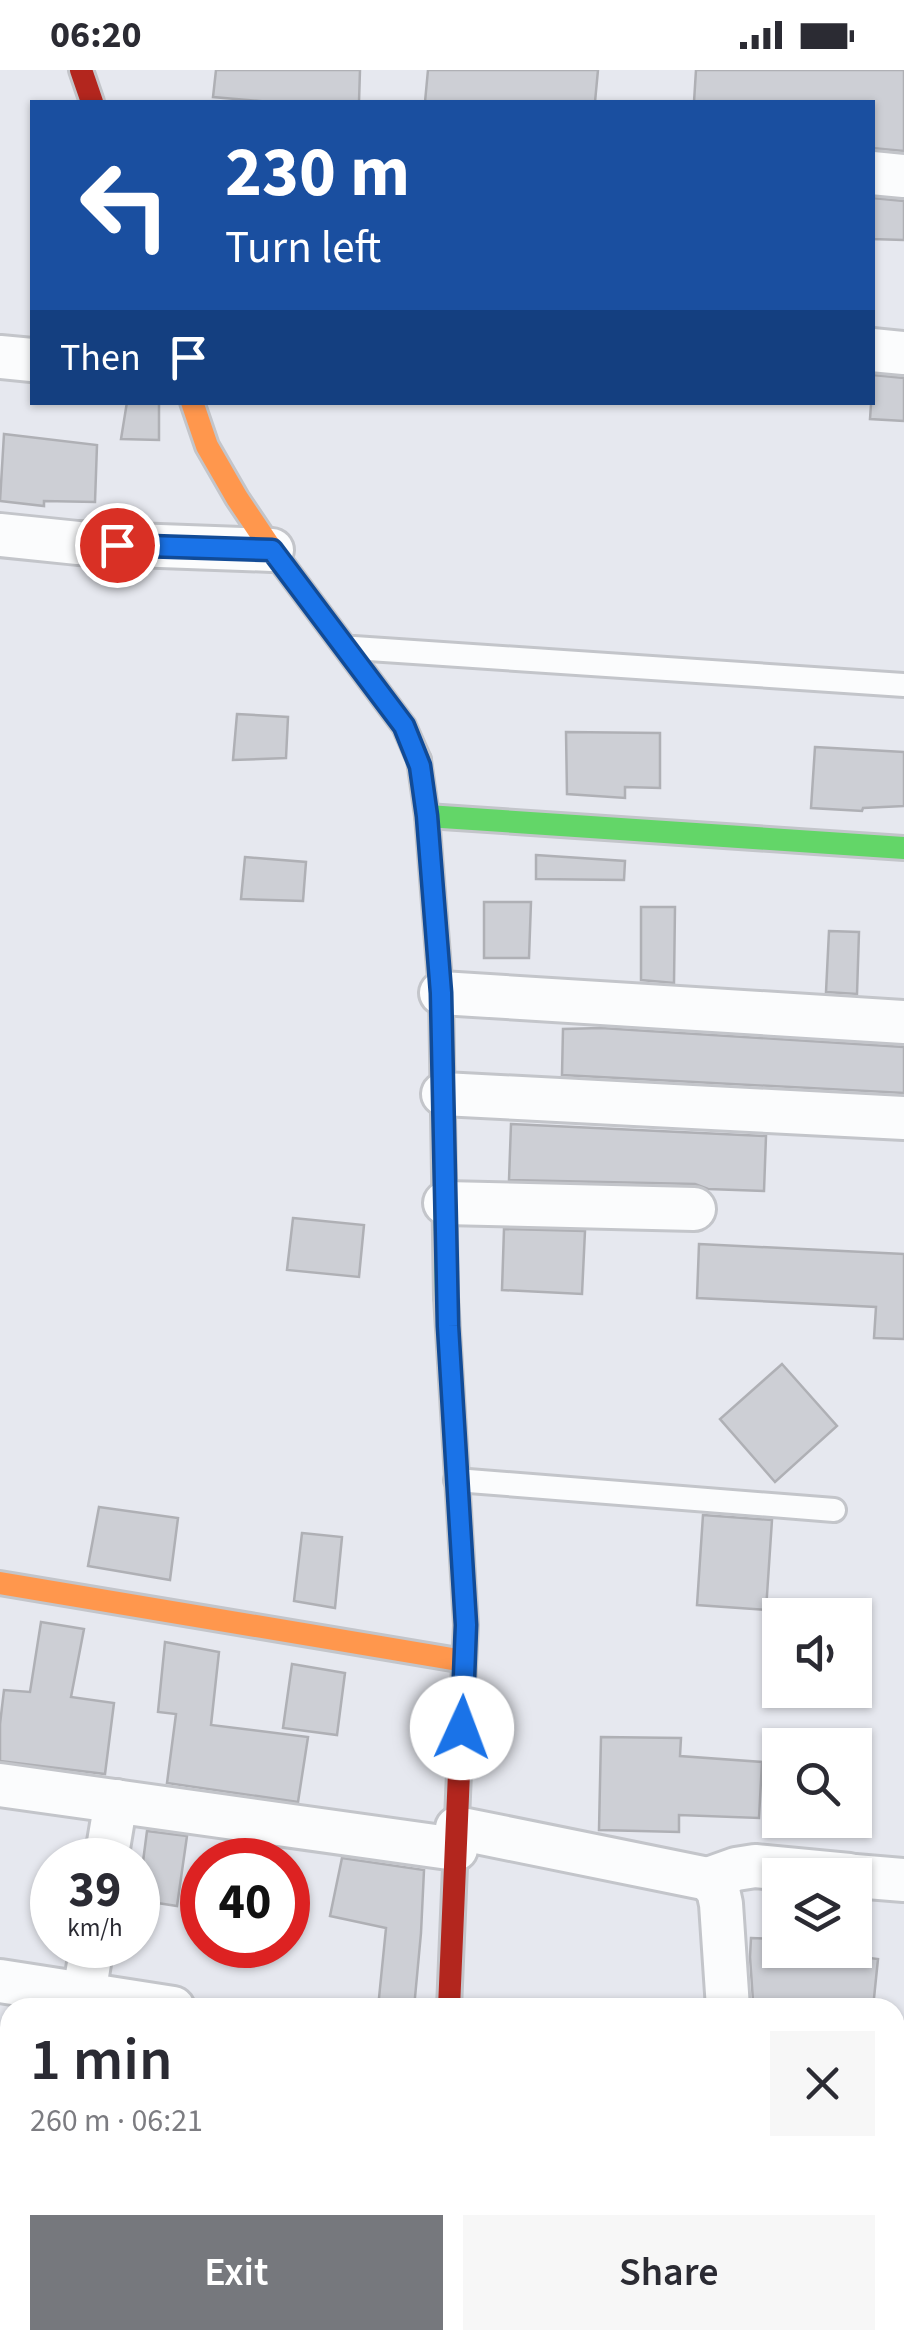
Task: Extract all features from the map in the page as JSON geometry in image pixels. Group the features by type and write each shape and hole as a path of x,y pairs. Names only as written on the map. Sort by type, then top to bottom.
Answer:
{"street":[{"path":"81,70 91,100"},
{"path":"875,173 904,176"},
{"path":"875,350 904,353"},
{"path":"0,356 30,360"},
{"path":"193,405 207,446 237,498 404,726 420,766 441,993 448,1326 466,1625 449,1998"},
{"path":"0,535 78,544 272,550"},
{"path":"427,816 904,848"},
{"path":"441,993 904,1022"},
{"path":"443,1094 904,1118"},
{"path":"445,1203 694,1209"},
{"path":"0,1583 464,1661"},
{"path":"0,1784 116,1801 457,1838 708,1880 736,1869 762,1867"},
{"path":"110,1838 116,1801"},
{"path":"872,1877 904,1880"},
{"path":"708,1880 718,1890 721,1904 727,1998"},
{"path":"84,1994 88,1968"},
{"path":"0,1981 110,1998"}],"lane":[{"path":"345,648 904,685"},
{"path":"456,1480 834,1510"}],"building":[{"path":"216,70 360,70 359,100 213,97"},
{"path":"428,70 598,70 595,100 425,100"},
{"path":"696,70 904,70 904,151 875,148 875,100 694,100"},
{"path":"875,198 904,201 904,240 875,239"},
{"path":"875,375 904,378 904,421 870,419 871,405 875,405"},
{"path":"127,405 159,405 159,440 121,439"},
{"path":"4,434 97,445 95,502 44,501 44,506 0,501"},
{"path":"237,714 288,717 286,758 233,760"},
{"path":"566,732 660,733 660,788 625,787 625,798 567,794"},
{"path":"815,747 904,752 904,806 862,811 811,808"},
{"path":"536,855 625,861 624,880 536,879"},
{"path":"245,857 306,862 303,901 241,899"},
{"path":"484,902 531,902 529,958 484,958"},
{"path":"641,907 675,907 674,983 641,980"},
{"path":"829,931 859,932 857,994 826,992"},
{"path":"601,1028 904,1047 904,1093 562,1075 563,1029"},
{"path":"511,1124 766,1136 764,1191 708,1189 695,1184 509,1180"},
{"path":"293,1218 364,1225 359,1277 287,1270"},
{"path":"504,1229 585,1231 582,1294 502,1290"},
{"path":"699,1244 904,1254 904,1339 874,1338 876,1307 697,1298"},
{"path":"782,1364 837,1426 775,1482 720,1419"},
{"path":"99,1507 178,1518 170,1580 88,1566"},
{"path":"703,1515 772,1520 767,1598 762,1598 762,1610 697,1605"},
{"path":"302,1533 342,1537 335,1608 294,1601"},
{"path":"41,1622 84,1629 71,1697 114,1703 105,1774 0,1761 4,1690 30,1692"},
{"path":"165,1642 219,1652 211,1725 308,1737 298,1802 167,1783 176,1714 158,1712"},
{"path":"292,1664 345,1673 337,1735 283,1728"},
{"path":"601,1737 681,1738 680,1756 762,1762 759,1818 679,1815 679,1832 599,1830"},
{"path":"147,1831 187,1836 180,1838 177,1906 160,1903 160,1838 146,1838"},
{"path":"342,1858 424,1870 415,1998 379,1998 386,1928 330,1916"},
{"path":"751,1938 762,1938 762,1968 872,1968 872,1958 878,1959 874,1998 753,1998"}],"traffic: fast":[{"path":"419,760 441,993 446,1297"},
{"path":"427,816 904,848"}],"traffic: slow":[{"path":"193,405 207,446 237,498 404,726 419,760"},
{"path":"446,1297 466,1625 460,1749"},
{"path":"0,1583 464,1661"}],"traffic: jam":[{"path":"81,70 91,100"},
{"path":"449,1998 460,1749"}],"route":[{"path":"117,545 272,550 404,726 420,766 441,993 448,1326 466,1625 462,1728"}]}
